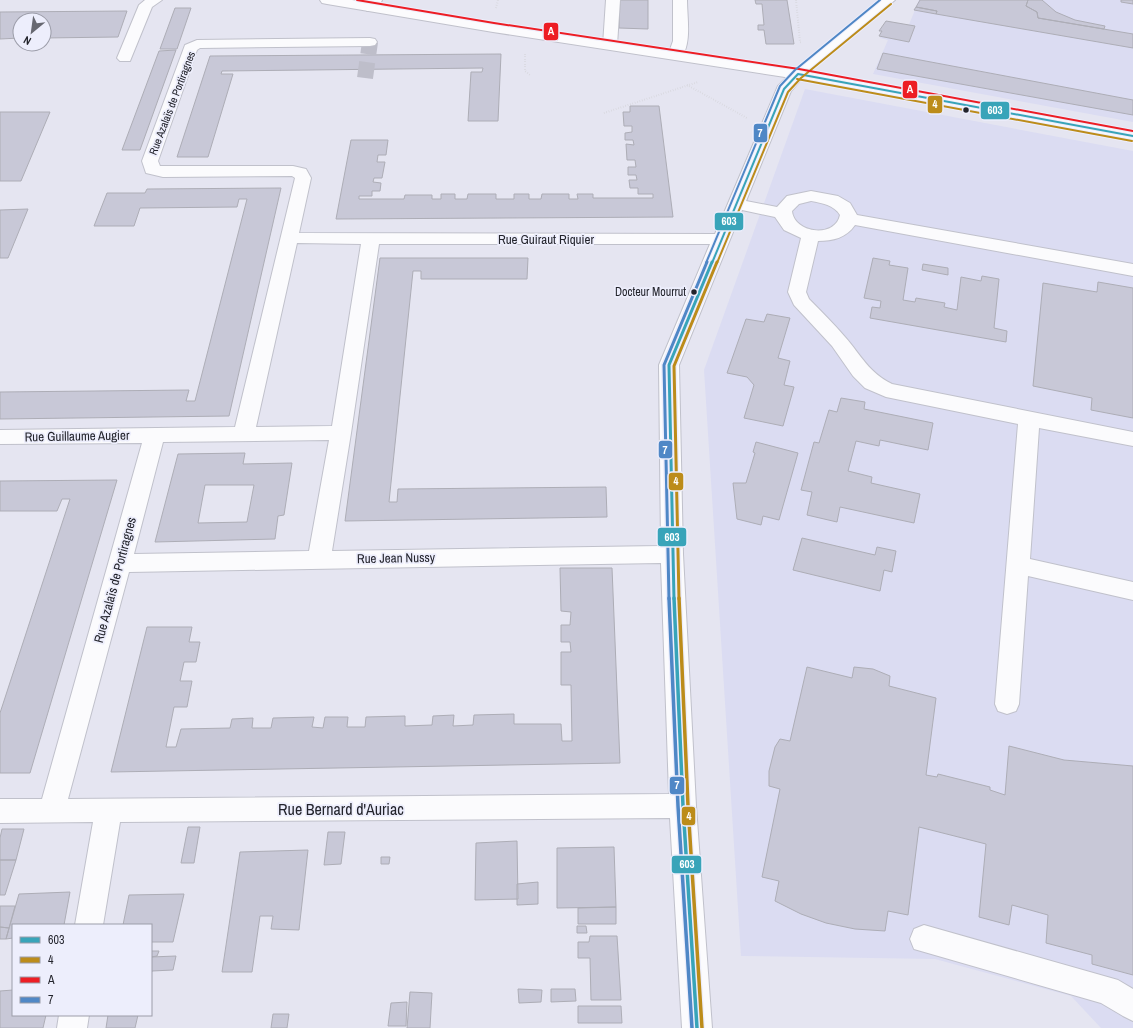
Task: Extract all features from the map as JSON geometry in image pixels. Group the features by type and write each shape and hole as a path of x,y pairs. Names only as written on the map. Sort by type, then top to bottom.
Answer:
{"street":[{"path":"125,58 146,5 153,0"},
{"path":"327,0 374,4"},
{"path":"342,0 374,4 610,45 798,74 1133,136"},
{"path":"610,45 613,0"},
{"path":"676,55 680,41 680,0"},
{"path":"697,1028 683,806 672,554 669,365 784,88 798,74 888,0"},
{"name":"Rue Azalaïs de Portiragnes","path":"244,434 303,178 300,173 293,171 163,172 152,169 150,161 190,48 204,43 370,42"},
{"path":"801,197 822,197 840,204 846,209 850,219 847,227 841,232 822,236 811,235 792,228 786,222 783,213 786,205 793,200 801,197"},
{"path":"736,204 783,213"},
{"path":"850,219 1133,270"},
{"path":"811,235 797,292 804,306 839,342 860,371 872,383 886,390 1133,440"},
{"path":"290,238 371,239 341,433 319,559"},
{"name":"Rue Guiraut Riquier","path":"371,239 722,238"},
{"path":"1007,704 1029,419"},
{"path":"155,435 341,433"},
{"name":"Rue Azalaïs de Portiragnes","path":"52,810 155,435"},
{"name":"Rue Guillaume Augier","path":"0,437 155,435"},
{"name":"Rue Jean Nussy","path":"120,563 672,554"},
{"path":"1018,565 1133,591"},
{"name":"Rue Bernard d'Auriac","path":"0,811 683,806"},
{"path":"89,924 108,811"},
{"path":"924,939 1108,990 1133,1006"},
{"path":"72,1028 74,1016"}],"path":[{"path":"796,0 800,42 825,52"},
{"path":"604,113 722,74 730,63"},
{"path":"687,85 767,129"}],"shaded area":[{"path":"919,0 1133,0 1133,122 873,74 888,40 880,38 883,33 880,33 882,28 908,27"},
{"path":"805,89 1133,151 1133,1028 1101,1028 1071,996 935,959 741,956 704,370"}],"building":[{"path":"620,0 648,0 648,29 619,28"},
{"path":"755,0 787,0 794,44 766,44 764,30 758,30 758,25 764,25 762,4 756,4"},
{"path":"920,0 1028,0 1026,6 1037,12 1038,18 1133,34 1133,48 936,14 937,11 916,7"},
{"path":"1028,0 1042,0 1056,12 1075,20 1105,26 1104,29 1038,18 1037,12 1026,6"},
{"path":"1121,0 1133,0 1133,4 1121,2"},
{"path":"916,7 937,11 936,14 914,10"},
{"path":"175,8 191,8 177,49 160,49"},
{"path":"127,11 118,37 52,38 52,12 12,12 12,38 0,39 0,12"},
{"path":"886,21 915,26 909,42 879,36 882,31 879,31"},
{"path":"176,50 140,150 122,150 159,51"},
{"path":"883,53 1133,100 1133,115 877,69"},
{"path":"501,54 498,121 468,121 471,72 482,72 483,68 222,71 221,74 233,74 208,157 177,157 210,56"},
{"path":"630,106 659,106 673,217 336,219 351,140 388,140 386,155 378,155 377,162 385,162 382,178 374,178 373,182 381,183 380,191 372,191 372,196 359,196 359,199 404,199 405,195 432,195 432,199 441,199 441,194 455,194 455,199 467,199 468,194 496,194 496,199 514,199 514,194 529,194 529,199 541,199 542,194 569,194 569,199 578,199 577,194 593,194 593,198 653,198 653,194 638,194 638,188 630,188 629,180 637,180 636,175 628,175 628,167 636,167 635,160 627,160 626,144 634,145 633,140 625,140 625,133 632,132 632,126 624,126 623,112 630,112"},
{"path":"0,112 50,112 21,181 0,181"},
{"path":"281,188 229,416 0,419 0,392 189,390 186,401 195,401 247,199 239,199 237,207 140,208 134,226 94,226 107,193 145,193 147,189"},
{"path":"28,209 8,258 0,258 0,210"},
{"path":"380,258 528,258 527,279 421,279 421,271 413,271 389,502 397,502 398,489 606,487 607,517 345,521"},
{"path":"873,258 890,261 889,265 908,268 903,300 915,302 916,298 945,303 944,307 957,310 961,277 981,281 982,276 999,279 994,328 1007,331 1006,342 870,318 872,307 880,308 881,301 864,298"},
{"path":"923,264 948,268 948,275 922,270"},
{"path":"1098,282 1133,288 1133,418 1091,410 1092,398 1033,386 1043,283 1097,292"},
{"path":"767,314 790,318 778,358 790,361 784,385 794,387 783,426 744,418 754,385 747,377 727,373 746,319 764,322"},
{"path":"841,398 865,402 864,409 933,423 928,450 880,440 879,446 856,441 848,471 872,477 871,483 920,494 914,523 840,507 837,522 807,515 812,492 801,490 814,442 819,443 829,410 837,412"},
{"path":"756,442 798,453 779,520 763,516 761,525 737,519 733,483 746,483 755,453 753,452"},
{"path":"245,453 243,464 292,463 284,515 278,516 275,539 155,542 178,454","holes":["205,485 254,485 247,522 198,523"]},
{"path":"117,480 30,773 0,773 0,713 70,499 62,499 57,511 0,511 0,481"},
{"path":"802,538 875,555 877,547 896,551 892,572 884,570 880,591 793,570"},
{"path":"560,568 612,568 620,763 111,772 147,627 192,627 189,642 200,642 196,662 184,662 180,681 192,681 187,707 174,707 166,747 176,747 181,729 230,728 232,719 253,718 252,728 271,728 273,718 314,717 312,727 323,728 325,717 348,717 347,727 365,727 366,717 405,716 405,726 432,725 433,716 454,715 453,726 473,725 474,715 514,714 514,724 561,724 562,741 572,741 571,685 561,685 561,652 571,652 570,642 561,642 561,625 570,625 571,612 561,611"},
{"path":"807,667 852,678 854,667 873,669 890,676 889,686 936,698 926,775 937,777 938,774 990,787 990,790 1005,795 1009,746 1064,760 1133,766 1133,975 1092,964 1092,955 1046,943 1048,915 1012,905 1009,925 979,917 986,844 919,827 908,915 888,911 885,931 855,929 826,923 801,914 775,901 779,881 762,877 780,789 769,786 769,771 775,747 780,739 790,741"},
{"path":"188,827 200,827 194,863 181,863"},
{"path":"2,829 24,829 16,860 0,860 0,838"},
{"path":"328,832 345,832 341,864 324,865"},
{"path":"517,841 518,899 475,900 476,843"},
{"path":"614,847 616,907 557,908 557,848"},
{"path":"308,850 299,930 271,929 273,916 260,916 252,972 222,972 240,852"},
{"path":"381,857 390,857 389,864 381,864"},
{"path":"0,860 16,860 5,895 0,895"},
{"path":"538,882 538,904 517,905 517,884"},
{"path":"70,892 64,924 12,924 12,938 6,939 19,894"},
{"path":"184,894 173,942 152,942 152,924 123,924 129,895"},
{"path":"0,906 15,906 9,928 0,927"},
{"path":"616,907 616,924 578,924 578,908"},
{"path":"577,926 586,926 587,933 577,933"},
{"path":"0,927 9,928 6,939 0,939"},
{"path":"590,936 617,936 621,1000 591,1000 590,958 578,958 578,942 589,942"},
{"path":"152,951 159,951 157,956 152,957"},
{"path":"176,956 173,970 152,971 152,957"},
{"path":"518,989 542,990 541,1002 519,1003"},
{"path":"551,989 575,989 576,1001 551,1002"},
{"path":"12,990 12,1016 46,1016 43,1028 0,1028 0,991"},
{"path":"410,992 432,993 430,1028 407,1028"},
{"path":"407,1002 406,1026 388,1026 391,1003"},
{"path":"578,1006 621,1006 622,1023 578,1023"},
{"path":"273,1014 289,1014 287,1028 271,1028"},
{"path":"108,1016 138,1016 135,1028 106,1028"}],"tunnel":[{"path":"365,78 370,42"}],"transit line":[{"name":"A","path":"357,0 494,23 799,69 1133,131"},
{"name":"7","path":"692,1028 678,806 667,554 664,365 780,86 795,70 880,0"},
{"name":"4","path":"702,1028 688,806 677,554 674,366 788,92 801,78 891,4"},
{"name":"603","path":"798,74 1133,136"},
{"name":"603","path":"697,1028 683,806 672,554 669,365 784,89 798,74"},
{"name":"4","path":"797,79 1132,141"}],"place":[{"name":"Docteur Mourrut","path":"694,292"}]}
